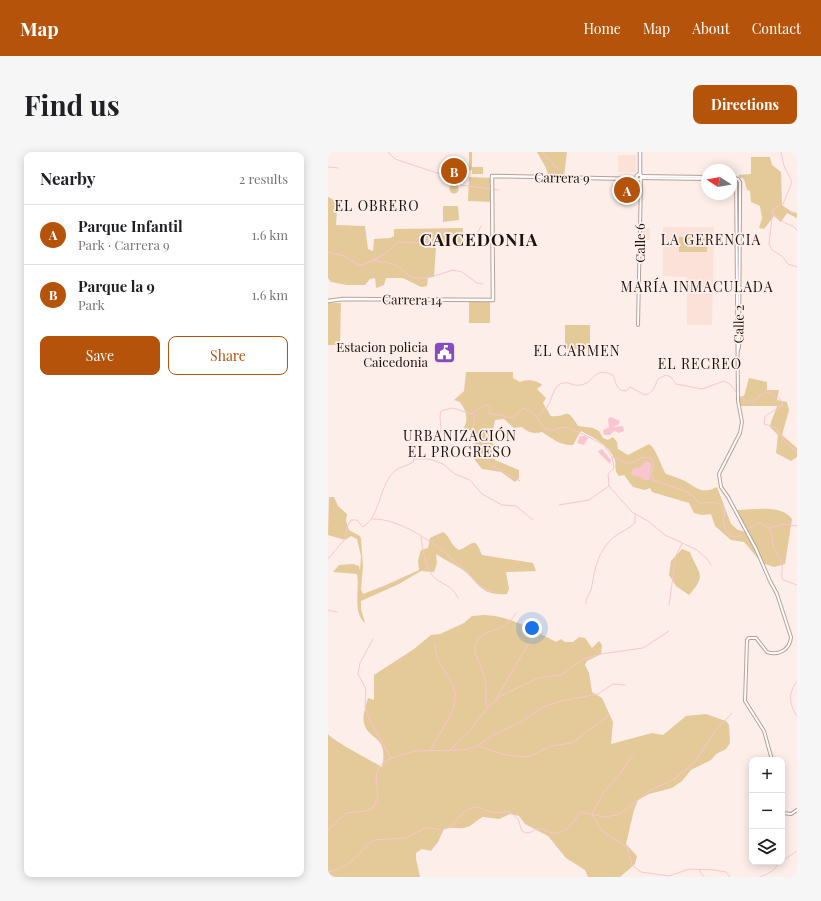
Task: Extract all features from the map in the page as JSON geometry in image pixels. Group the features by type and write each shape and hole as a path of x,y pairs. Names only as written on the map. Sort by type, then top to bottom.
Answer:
{"main road":[{"path":"639,177 640,152"},
{"name":"Carrera 9","path":"493,300 492,176 639,177"},
{"name":"Carrera 14","path":"329,301 343,299 493,300"}],"street":[{"name":"Carrera 9","path":"639,177 701,178"},
{"name":"Calle 6","path":"638,325 639,177"},
{"name":"Calle 2","path":"737,180 737,374 738,401 742,428 719,474 721,487 756,549 777,594 791,637 790,644 787,649 773,654 767,652 756,638 749,638 747,640 745,701 764,731 771,757"},
{"path":"785,813 791,814 797,810"}],"shaded area":[{"path":"469,152 472,152 472,167 483,167 483,174 472,174 472,170 469,170"},
{"path":"537,152 567,152 564,177 549,177"},
{"path":"618,155 636,155 636,172 618,172"},
{"path":"751,157 770,157 772,165 781,172 782,205 792,212 797,213 797,218 787,213 781,222 774,216 764,229 759,228 762,218 760,206 751,202 750,191 747,190 744,179 739,177 739,175 751,174"},
{"path":"469,177 493,178 493,202 468,201"},
{"path":"618,182 636,182 636,198 618,197"},
{"path":"452,185 456,185 458,189 456,193 452,193 450,191 450,187"},
{"path":"328,197 334,200 337,209 336,225 365,226 368,249 373,251 374,239 390,238 394,236 394,229 463,228 463,244 436,246 434,277 428,277 427,286 421,287 403,278 386,278 384,285 376,288 375,278 370,279 365,285 347,285 331,282 328,278"},
{"path":"443,206 458,206 459,220 443,222"},
{"path":"663,227 714,227 712,325 687,325 687,277 663,276"},
{"path":"650,228 650,240 642,240 642,229"},
{"path":"679,237 707,237 707,252 679,252"},
{"path":"469,301 490,302 490,323 469,323"},
{"path":"328,303 341,303 340,345 328,345"},
{"path":"565,325 590,325 590,349 565,349"},
{"path":"466,372 513,372 513,378 520,382 531,380 540,383 542,385 537,389 546,398 543,403 551,416 568,414 578,426 593,428 599,431 603,438 608,440 613,437 617,442 618,449 628,455 649,444 656,453 666,474 683,480 700,490 707,490 717,487 731,524 738,530 747,532 736,512 737,510 767,509 781,511 787,514 792,519 785,564 774,567 762,563 744,542 731,540 715,526 711,514 702,515 694,513 689,503 652,492 650,488 645,490 633,487 624,475 619,476 617,474 615,460 609,450 596,439 581,431 573,445 568,445 556,441 542,432 536,433 527,431 522,427 514,428 504,419 495,420 492,436 495,460 519,470 519,478 515,482 501,472 482,469 474,459 476,434 474,430 462,431 466,424 466,413 460,402 454,400 464,391"},
{"path":"749,378 767,382 767,390 779,390 777,400 787,402 789,410 782,435 797,448 797,457 791,461 776,453 778,435 770,427 777,406 739,406 737,397 744,396"},
{"path":"611,417 620,421 619,424 613,427 623,426 624,431 619,433 614,431 610,435 604,435 603,430 609,427 608,419"},
{"path":"580,436 585,436 588,438 584,445 577,443"},
{"path":"602,449 611,460 610,464 599,453 598,451"},
{"path":"648,461 651,463 650,480 645,480 641,477 632,475 631,472 634,468 639,468"},
{"path":"329,497 334,497 338,506 347,514 346,521 349,530 360,536 363,566 361,589 363,594 419,570 418,561 421,550 428,548 430,538 443,532 459,550 475,543 482,555 533,563 536,571 506,572 509,589 507,594 497,594 484,590 460,568 436,554 437,563 434,572 421,571 399,584 361,601 361,609 365,623 359,613 357,600 357,574 333,572 339,565 353,564 359,566 360,571 361,556 357,539 351,536 345,540 328,535"},
{"path":"682,549 690,552 700,574 698,583 689,595 676,586 669,575 671,561"},
{"path":"484,615 513,621 556,642 561,639 565,642 573,642 579,637 585,638 592,648 599,641 602,645 601,654 587,661 585,665 589,673 592,692 602,698 613,722 611,744 652,733 663,735 686,716 706,714 726,721 729,725 730,743 726,749 716,754 711,760 691,770 682,781 672,788 649,794 638,800 634,810 626,844 637,856 635,864 620,877 588,877 585,870 566,858 548,836 525,824 519,816 510,814 499,819 483,817 467,827 444,829 438,842 431,851 422,849 416,853 420,877 328,877 328,734 345,746 382,767 383,749 377,739 366,729 364,723 364,710 368,698 374,700 374,675 414,649 431,635 440,634 464,623 472,616"}],"waterway":[{"path":"388,152 395,159 443,175 461,185 499,190"},
{"path":"542,152 558,169"},
{"path":"781,152 784,166 792,182 783,204 773,209 769,244 772,250 782,256 788,264 797,267"},
{"path":"328,167 338,168"},
{"path":"772,212 785,223 793,226 797,230"},
{"path":"328,252 344,256 357,264 363,265 385,254 398,242 423,243 443,230 466,240 477,234 481,226"},
{"path":"373,260 394,264 413,278 428,278 453,270 462,272 477,283 483,284"},
{"path":"538,416 547,407 554,391 560,384 585,384 601,372 613,375 618,388 623,391 626,391 630,387 645,395 652,391 658,379 666,375 671,377 676,384 702,389 724,381 730,384 737,393"},
{"path":"738,395 747,401 751,401 769,392 781,400 783,405 765,416 764,424 775,427 787,444 797,452"},
{"path":"328,559 345,539 347,527 351,520 357,520 363,527 369,522 377,508 390,476 396,470 413,462 415,453 411,445 414,441 425,437 436,439 440,436 441,411 452,408 472,414 486,404 490,407 489,413 512,418 523,408 527,409 536,416 545,429 553,430 565,427 583,434 604,445 612,457 626,463 632,463 643,457 651,458 654,463 651,474 653,480 688,492 699,503 714,502 720,504 725,511 723,523 731,536 736,537 759,523 765,525 772,534 773,546 782,563 783,580 797,585"},
{"path":"475,414 473,428 476,450 481,457 495,468 520,481"},
{"path":"612,457 614,468 608,474 609,486 632,512 648,521 665,535 697,550 708,560 711,565"},
{"path":"414,459 430,459 443,464 455,474 470,480 482,494 502,505 516,506 533,520"},
{"path":"559,505 589,500 609,486"},
{"path":"586,604 600,555 614,537 635,523 635,514"},
{"path":"372,519 396,523 433,543 467,572 476,583 488,591 493,592"},
{"path":"769,528 783,524 797,526"},
{"path":"421,537 425,559 432,575 451,588 458,598"},
{"path":"669,605 676,555 682,544"},
{"path":"328,610 337,612"},
{"path":"487,707 485,679 475,653 476,641 481,636 511,621 516,613"},
{"path":"450,750 468,733 487,708 501,696 538,678 561,675 583,659 601,654 643,648 669,631"},
{"path":"496,699 527,646 533,639 543,633"},
{"path":"373,639 360,663 358,674 366,689 365,707 369,719 391,758"},
{"path":"431,750 449,718 455,699 453,686 441,666 435,644"},
{"path":"796,715 790,698 797,681"},
{"path":"328,830 346,813 366,811 374,807 378,796 376,778 378,769 383,763 391,758 415,751 462,750 475,747 493,735 521,722 541,708 561,701 598,694 613,684 625,685"},
{"path":"328,872 348,864 374,840 406,838 427,827 445,829 454,824 466,811 473,808 480,808 493,813 510,812 518,819 522,831 526,833 532,832 537,828 555,833 564,831 581,812 604,817 617,815 649,791 674,779 695,762 715,731 732,713"},
{"path":"478,746 506,755 528,757 551,746 572,743 609,715"},
{"path":"592,814 604,792 622,771 633,754"},
{"path":"592,815 603,832 627,847 632,865 641,872 669,876 689,869 714,870 726,872 730,877"},
{"path":"785,859 797,851"},
{"path":"760,877 771,872 778,865"},
{"path":"699,870 704,877"}],"place":[{"name":"Parque la 9","path":"454,171"},
{"name":"Parque Infantil","path":"627,190"},
{"name":"Estacion policia Caicedonia","path":"444,353"}],"district":[{"name":"EL OBRERO","path":"377,205"},
{"name":"CAICEDONIA","path":"479,239"},
{"name":"LA GERENCIA","path":"711,239"},
{"name":"MARÍA INMACULADA","path":"697,286"},
{"name":"EL CARMEN","path":"577,350"},
{"name":"EL RECREO","path":"700,363"},
{"name":"URBANIZACIÓN EL PROGRESO","path":"460,444"}]}
